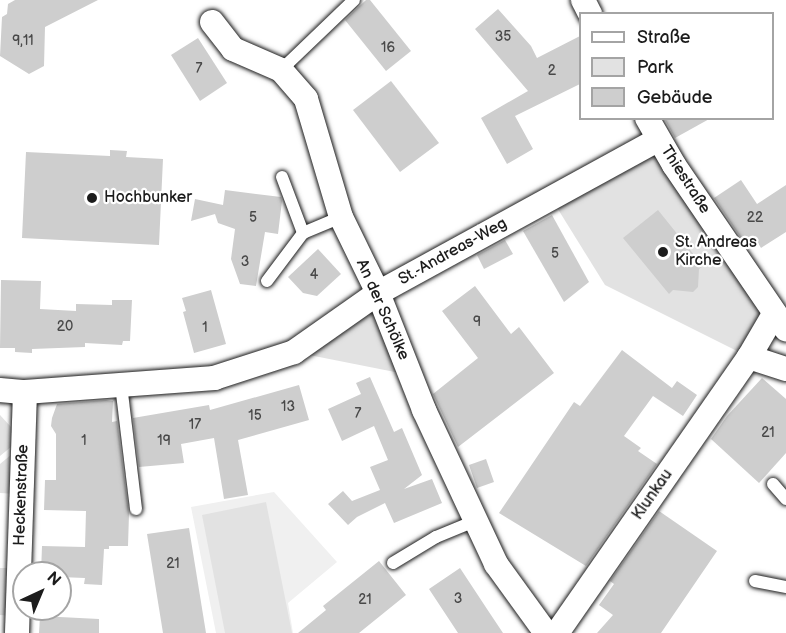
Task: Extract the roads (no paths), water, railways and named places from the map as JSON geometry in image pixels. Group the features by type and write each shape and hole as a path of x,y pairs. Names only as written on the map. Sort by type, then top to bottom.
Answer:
{"street":[{"path":"212,22 233,49 281,70"},
{"name":"An der Schölke","path":"281,70 306,99 341,217 378,293 424,410 475,521 496,564 546,633"},
{"name":"Thiestraße","path":"648,120 658,140 780,321"},
{"name":"St.-Andreas-Weg","path":"0,390 25,392 214,378 294,352 378,293 658,140"},
{"name":"Klunkau","path":"557,633 749,357 780,321"},
{"path":"749,357 786,369"},
{"name":"Heckenstraße","path":"17,633 25,392"}],"lane":[{"path":"281,70 354,0"},
{"path":"282,177 303,233"},
{"path":"267,280 303,233 341,217"},
{"path":"121,385 136,509"},
{"path":"773,484 786,499"},
{"path":"393,563 453,528 475,521"},
{"path":"755,581 786,587"}],"place":[{"name":"Hochbunker","path":"92,198"},
{"name":"St. Andreas Kirche","path":"663,252"}]}
